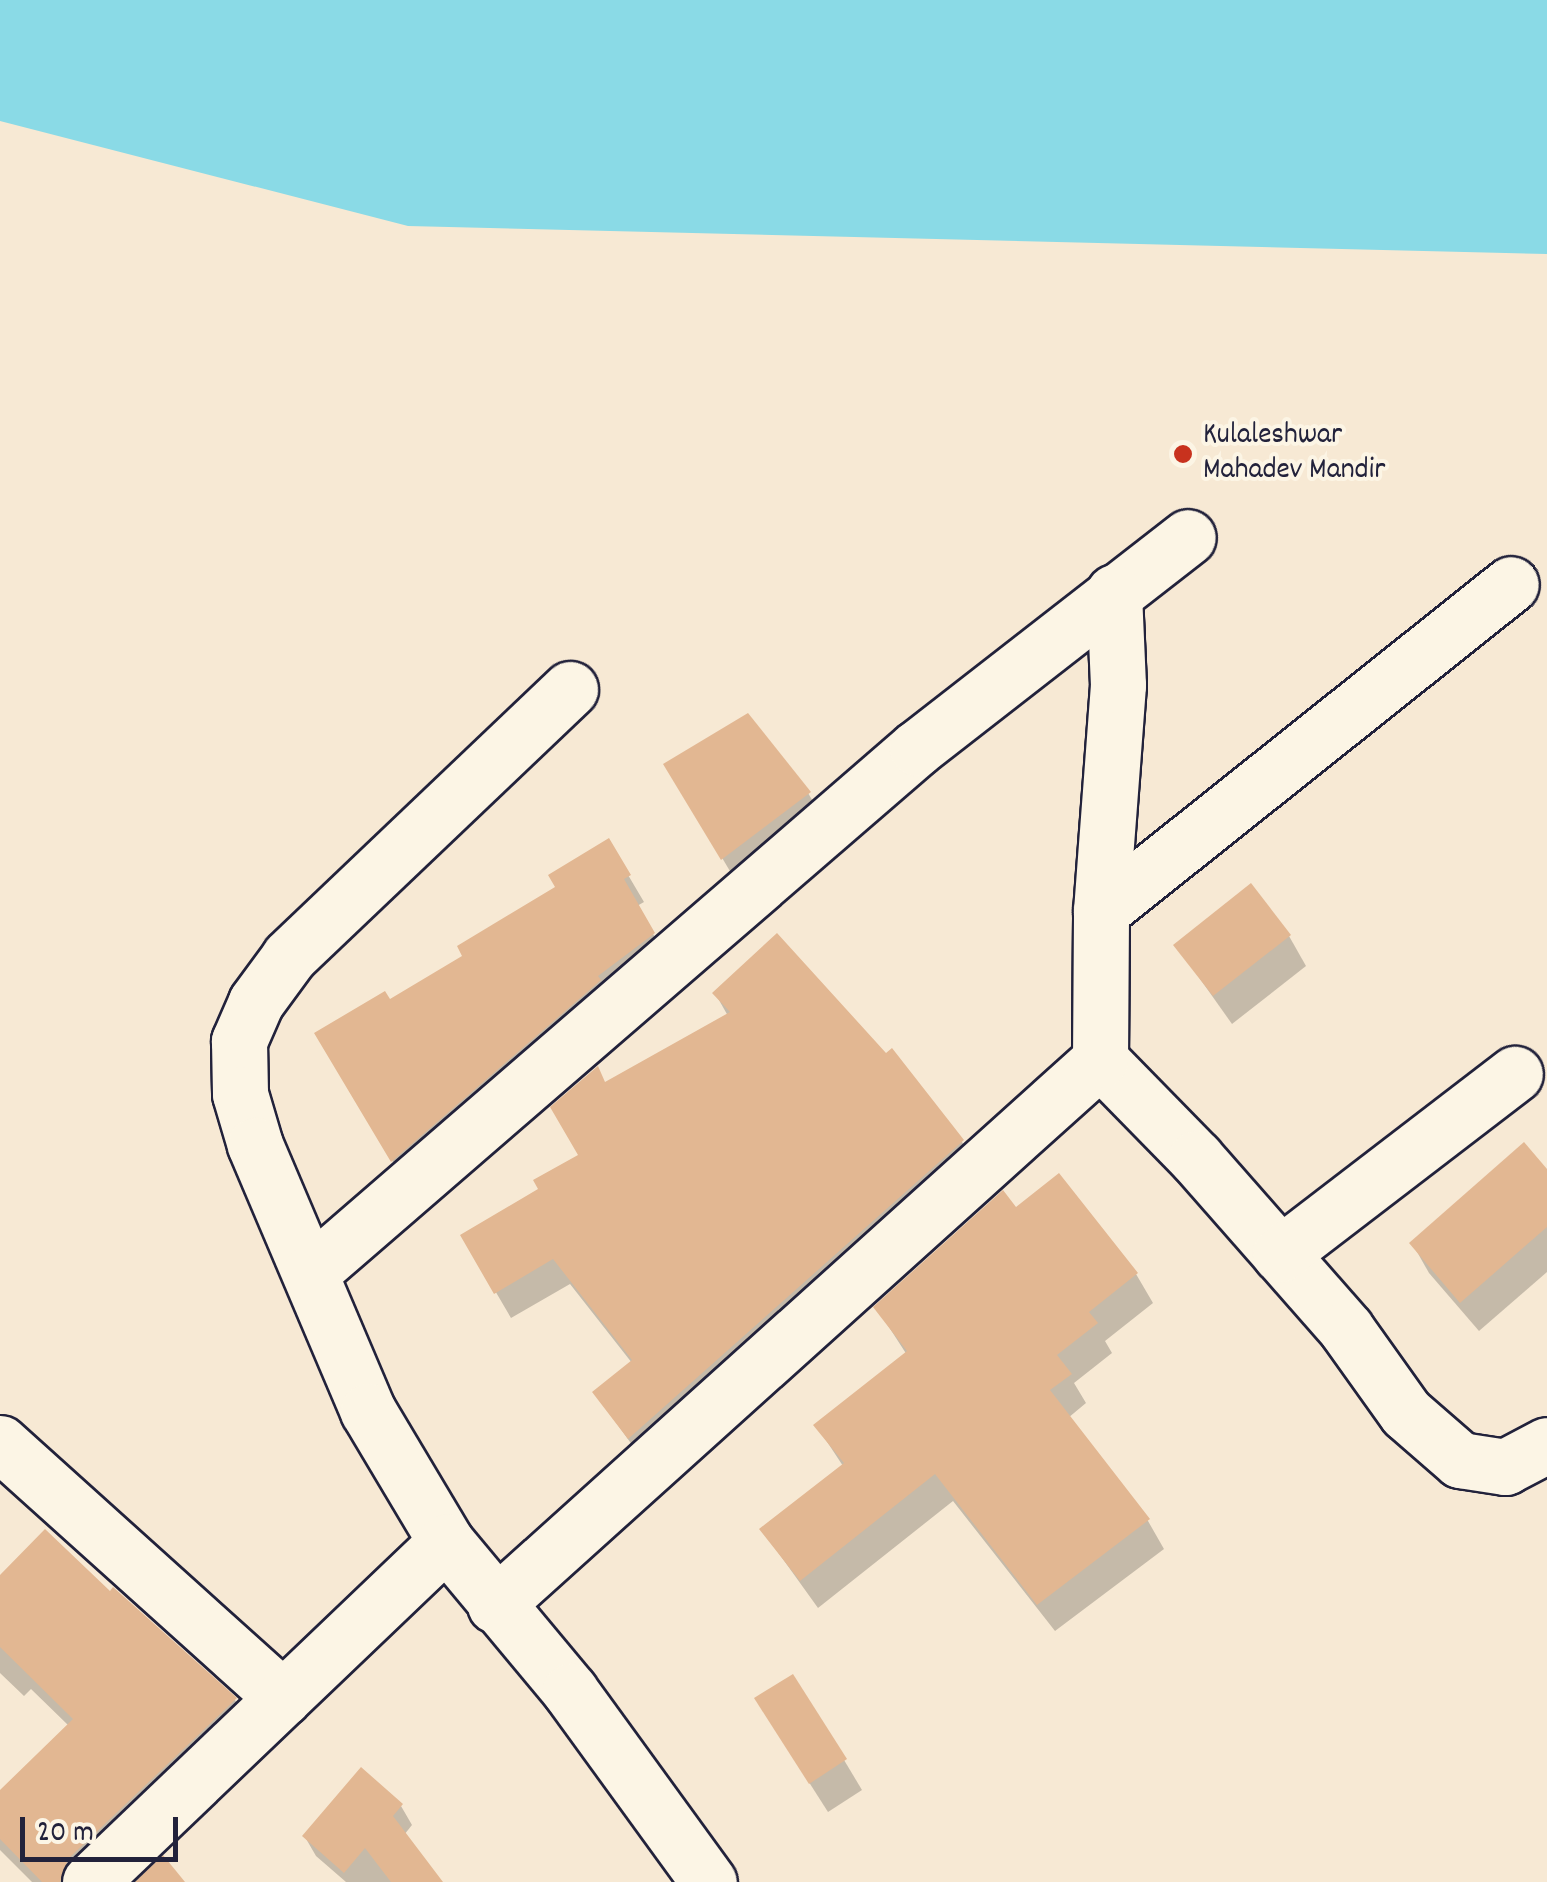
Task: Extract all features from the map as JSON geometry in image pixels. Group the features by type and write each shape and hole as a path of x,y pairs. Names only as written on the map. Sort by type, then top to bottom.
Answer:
{"street":[{"path":"310,1274 916,748 1188,538"},
{"path":"1102,911 1511,584"},
{"path":"1114,592 1118,686 1102,911 1100,1060 1196,1158 1346,1329 1406,1413 1460,1460 1505,1467 1547,1444"},
{"path":"570,690 290,958 256,1002 238,1041 240,1094 255,1145 368,1412 446,1542 570,1691 706,1881"},
{"path":"495,1605 1100,1060"},
{"path":"1280,1254 1515,1074"},
{"path":"0,1443 283,1698"},
{"path":"90,1882 446,1542"}],"water":[{"path":"0,0 1547,0 1547,254 408,226 0,121"}],"building":[{"path":"748,713 811,792 721,860 663,764"},
{"path":"609,838 631,875 624,879 655,933 598,976 601,980 391,1162 314,1033 385,991 390,999 462,956 457,946 555,887 548,875"},
{"path":"1251,883 1291,935 1213,996 1173,945"},
{"path":"777,933 886,1053 892,1048 964,1140 628,1439 592,1392 632,1360 553,1259 494,1294 460,1235 538,1189 533,1180 578,1155 550,1107 598,1066 605,1082 730,1012 712,993"},
{"path":"1524,1142 1547,1169 1547,1227 1460,1303 1409,1243"},
{"path":"1059,1173 1138,1273 1089,1312 1098,1323 1057,1355 1072,1374 1050,1390 1150,1519 1037,1605 935,1474 800,1581 759,1529 844,1463 813,1425 907,1351 873,1307 1003,1190 1016,1207"},
{"path":"45,1529 110,1591 113,1587 237,1698 68,1859 60,1882 42,1882 0,1839 0,1790 73,1719 0,1647 0,1575"},
{"path":"793,1674 847,1759 809,1784 754,1698"},
{"path":"361,1767 403,1804 393,1816 443,1882 391,1882 365,1848 344,1873 302,1836"},
{"path":"163,1855 185,1882 135,1882"}],"place":[{"name":"Kulaleshwar Mahadev Mandir","path":"1183,454"}]}
